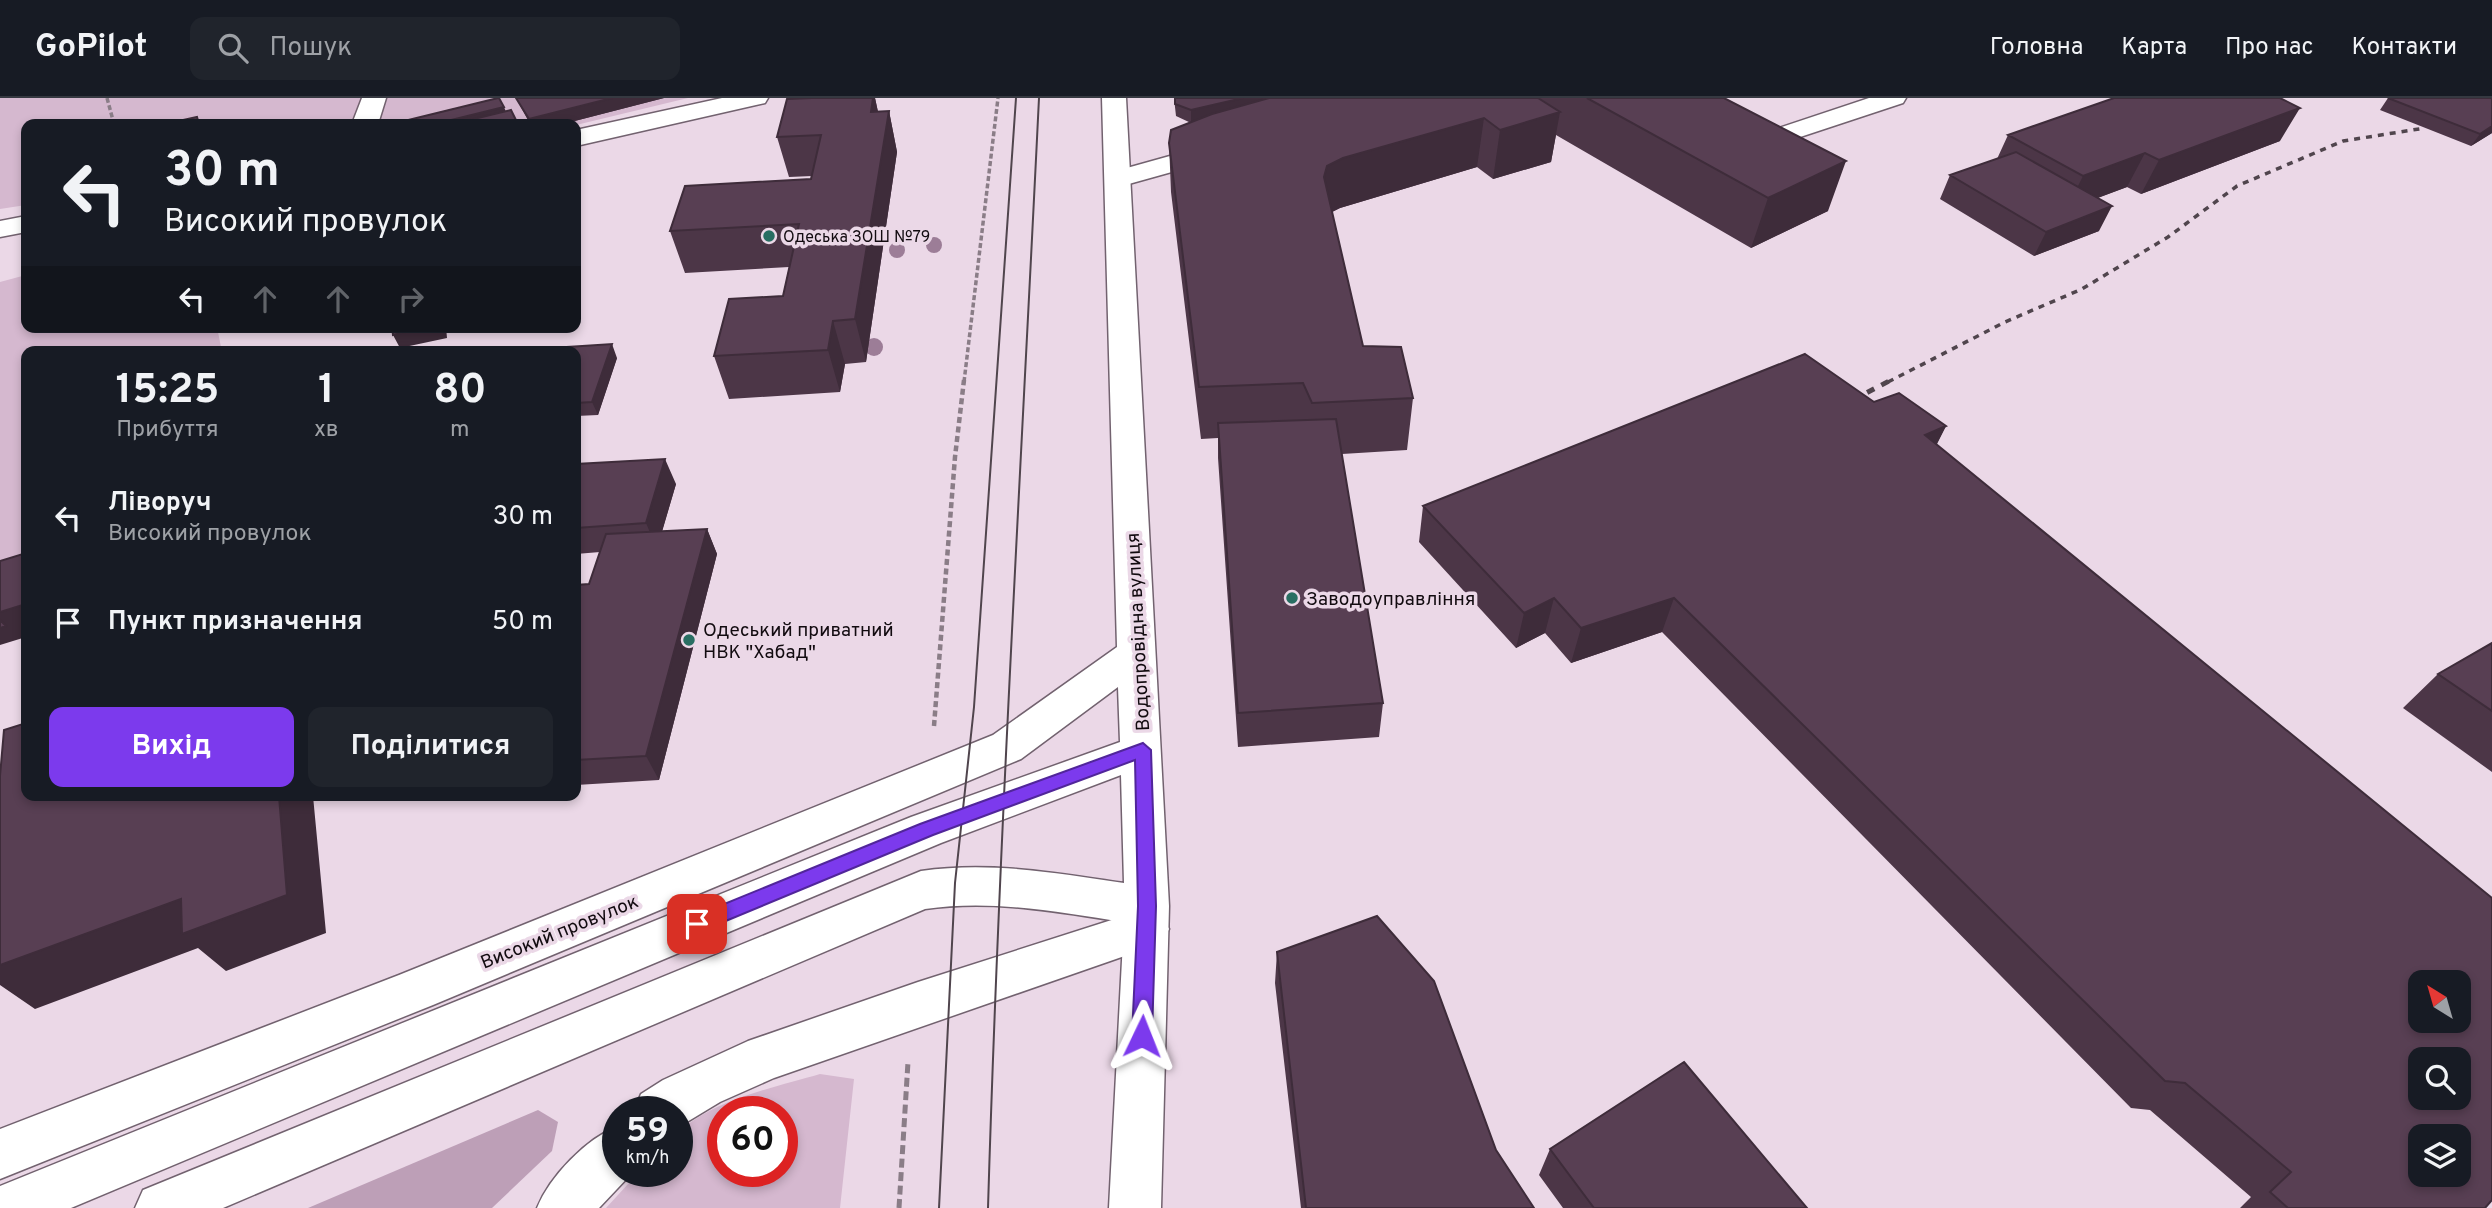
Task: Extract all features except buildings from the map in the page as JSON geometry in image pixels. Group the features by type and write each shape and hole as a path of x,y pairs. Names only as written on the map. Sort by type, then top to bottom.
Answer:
{"main road":[{"path":"367,119 374,98"},
{"path":"581,137 756,98"},
{"name":"Водопровідна вулиця","path":"1114,98 1143,750 1146,918 1135,1208"},
{"path":"1776,138 1894,98"},
{"path":"1118,179 1238,145"},
{"path":"0,229 21,225"},
{"name":"Високий провулок","path":"0,1154 416,990 1007,747 1137,653"},
{"path":"9,1208 926,830 1143,750"},
{"path":"162,1208 920,890 956,883 998,885 1146,918"},
{"path":"681,1096 731,1070 912,1006 1146,918"},
{"path":"563,1208 602,1168"}],"path":[{"path":"107,98 113,119"},
{"path":"934,731 955,457 998,98"},
{"path":"900,1208 912,1006"}],"shaded area":[{"path":"0,98 688,98 581,124 581,119 21,119 21,206 0,209"},
{"path":"21,276 21,333 218,333 221,346 21,346 21,585 0,592 0,282"},
{"path":"820,1074 854,1079 840,1208 606,1208 625,1187 693,1187 693,1121 707,1113 707,1187 798,1187 798,1096 745,1096"},
{"path":"538,1110 558,1122 552,1151 492,1208 308,1208"}],"tram line":[{"path":"939,1208 955,883 974,707 1016,98"},
{"path":"988,1208 1004,792 1039,98"}],"railway":[{"path":"1888,382 2005,322 2082,289 2168,237 2237,186 2343,141 2425,128"},
{"path":"1853,400 1891,380"}],"place":[{"name":"Одеська ЗОШ №79","path":"769,236"},
{"name":"Заводоуправління","path":"1292,598"},
{"name":"Одеський приватний НВК \"Хабад\"","path":"689,640"}],"route":[{"path":"697,924 926,830 1143,750 1147,906 1142,1036"}]}
